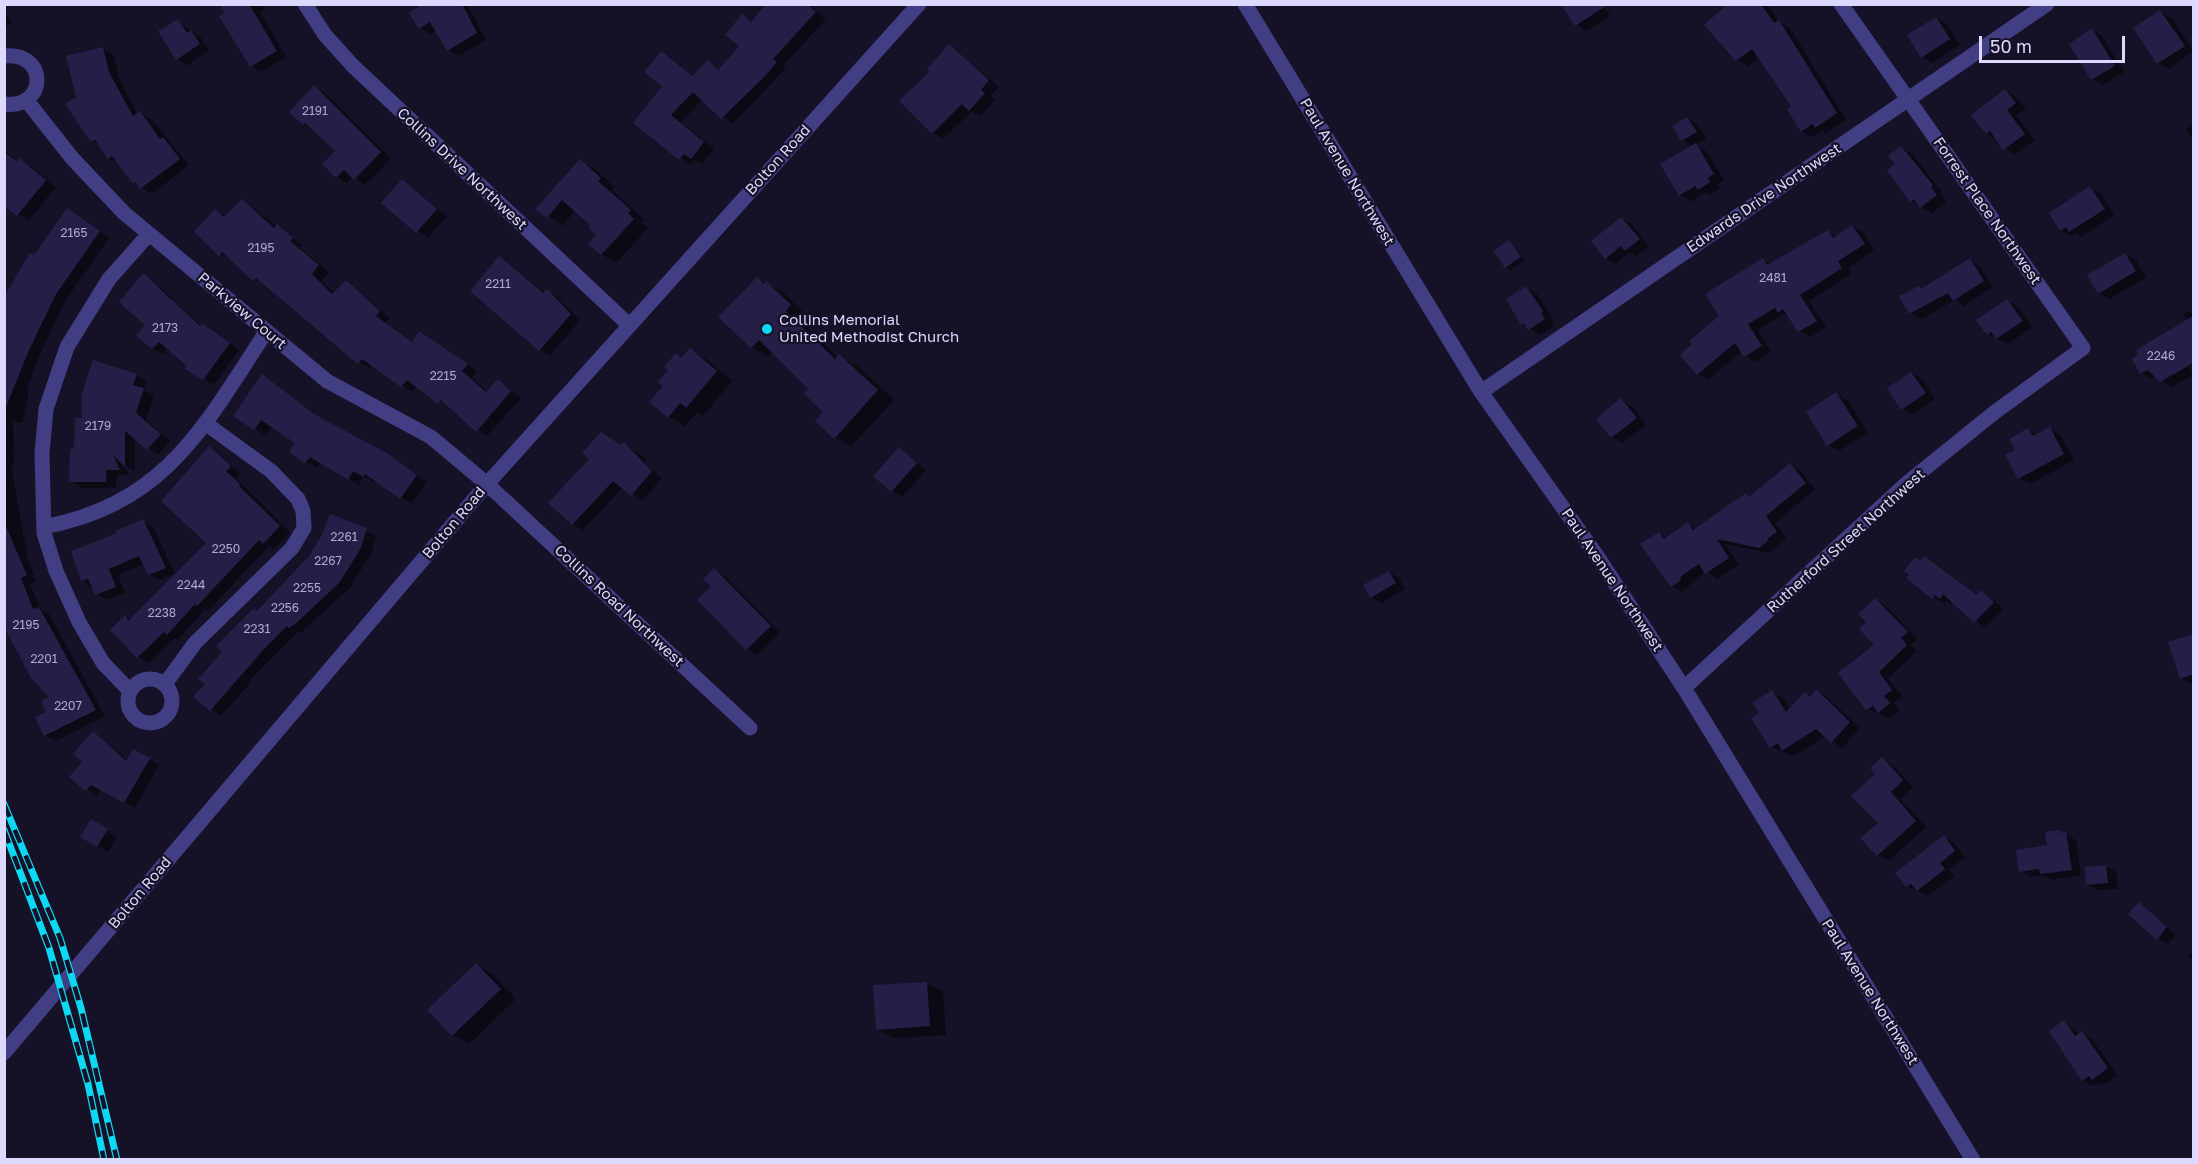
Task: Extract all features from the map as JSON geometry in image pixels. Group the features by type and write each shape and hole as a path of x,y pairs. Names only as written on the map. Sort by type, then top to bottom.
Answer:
{"street":[{"name":"Collins Drive Northwest","path":"305,4 325,35 353,66 629,325"},
{"name":"Bolton Road","path":"4,1053 488,484 919,4"},
{"name":"Paul Avenue Northwest","path":"1245,4 1481,392 1595,553 1684,688 1973,1160"},
{"name":"Forrest Place Northwest","path":"1841,4 2083,348 2013,399"},
{"name":"Edwards Drive Northwest","path":"1481,392 2047,4"},
{"path":"4,56 24,57 33,65 38,82 35,91 27,101 14,105 4,104"},
{"name":"Parkview Court","path":"27,101 72,158 124,213 266,332 327,381 431,437 488,484"},
{"path":"129,690 103,663 79,622 56,571 44,527 42,453 46,409 67,346 109,279 149,234"},
{"path":"44,527 73,521 99,512 156,480 189,446 266,332"},
{"name":"Rutherford Street Northwest","path":"1684,688 1907,483 2013,399"},
{"path":"165,684 195,643 292,548 303,528 303,511 298,499 271,471 205,423"},
{"name":"Collins Road Northwest","path":"488,484 750,728"},
{"path":"146,678 165,684 172,699 171,708 166,716 152,724 139,721 130,712 127,702 129,690 134,684 146,678"}],"building":[{"path":"220,4 249,4 277,51 250,67 219,16 224,13"},
{"path":"422,4 462,4 477,33 447,51 430,22 419,29 409,13"},
{"path":"766,4 807,4 816,12 773,59 777,62 765,76 721,119 693,92 671,115 704,142 691,159 684,154 679,160 633,123 662,86 644,72 661,51 692,76 708,60 718,70 739,46 725,35 742,14 751,22"},
{"path":"1561,4 1609,4 1575,26"},
{"path":"1728,4 1761,4 1774,23 1779,20 1837,113 1815,128 1812,124 1801,132 1787,109 1791,106 1752,49 1736,61 1704,25"},
{"path":"2160,10 2185,46 2157,64 2133,28"},
{"path":"1936,17 1950,39 1921,58 1907,35"},
{"path":"178,19 187,33 191,30 200,44 176,60 158,31"},
{"path":"2092,28 2115,66 2091,80 2069,44"},
{"path":"949,44 989,80 981,90 985,93 969,111 962,104 932,134 899,101 929,72 927,69"},
{"path":"103,47 109,72 133,116 140,111 160,139 163,137 180,159 140,189 135,182 133,184 112,156 108,159 95,140 91,142 65,104 76,97 66,56"},
{"path":"314,85 381,152 354,180 344,170 336,178 322,164 335,151 305,123 303,125 289,112"},
{"path":"2005,89 2016,103 2007,110 2025,134 2003,150 1990,131 1986,134 1971,115"},
{"path":"1687,117 1697,132 1681,141 1672,126"},
{"path":"1696,143 1714,174 1708,178 1710,182 1698,190 1695,186 1679,196 1660,164"},
{"path":"1901,146 1933,185 1931,187 1937,195 1920,208 1914,199 1910,202 1887,170 1895,164 1888,156"},
{"path":"4,152 16,161 19,158 46,180 17,216 4,206"},
{"path":"580,159 601,178 598,181 631,210 628,213 634,219 601,255 588,244 596,235 589,228 591,226 562,200 547,218 535,209"},
{"path":"402,179 437,209 416,233 381,203"},
{"path":"2090,186 2105,209 2069,232 2066,227 2060,231 2049,213"},
{"path":"242,199 274,228 277,224 293,238 290,241 319,265 312,274 332,294 346,280 380,311 376,316 412,342 419,331 468,364 462,371 486,392 498,379 511,391 476,432 441,400 438,404 407,380 401,387 362,359 358,364 256,278 253,281 222,252 219,256 194,232 215,209 224,217"},
{"path":"67,208 100,231 56,294 29,350 4,412 4,297 30,253 34,255"},
{"path":"1621,217 1640,239 1625,251 1621,246 1605,259 1591,241"},
{"path":"1852,225 1865,244 1838,261 1842,268 1800,295 1817,321 1798,332 1783,309 1778,313 1775,308 1748,324 1762,346 1744,357 1735,343 1697,375 1680,355 1692,344 1689,341 1719,316 1705,294 1763,258 1767,265 1828,230 1833,238"},
{"path":"1509,240 1521,257 1505,268 1493,251"},
{"path":"2125,253 2136,271 2098,294 2087,275"},
{"path":"499,256 543,293 547,289 571,314 539,351 470,291"},
{"path":"1970,258 1984,281 1953,301 1948,293 1909,314 1899,296 1919,286 1921,289"},
{"path":"143,273 200,326 202,323 230,343 203,380 185,369 187,366 159,342 152,349 136,336 145,325 119,302"},
{"path":"757,277 764,284 766,281 791,305 786,311 835,359 839,354 878,390 834,439 815,421 823,412 804,394 808,389 759,340 751,348 718,317"},
{"path":"1526,286 1543,311 1541,313 1545,319 1528,330 1524,323 1521,325 1506,299"},
{"path":"2007,299 2023,321 1996,339 1991,332 1987,335 1976,320"},
{"path":"2193,316 2193,363 2160,382 2148,370 2140,374 2132,359 2138,355 2136,350"},
{"path":"690,348 717,371 686,408 680,403 668,418 649,402 663,386 658,382 668,370 664,367 676,353 681,358"},
{"path":"93,360 137,374 133,385 144,388 136,413 161,434 147,450 125,431 125,467 113,455 120,470 106,470 106,482 69,482 70,449 74,449 75,418 82,418 82,393"},
{"path":"1911,372 1926,393 1901,410 1887,388"},
{"path":"262,374 314,414 390,455 417,475 400,499 365,474 363,477 353,471 348,480 310,457 305,463 289,452 295,443 261,420 254,430 233,416"},
{"path":"1836,392 1858,426 1827,446 1806,412"},
{"path":"1621,398 1637,418 1611,438 1596,419"},
{"path":"2050,427 2064,454 2018,479 2005,455 2015,450 2009,439 2028,428 2033,436"},
{"path":"601,432 621,445 624,442 652,471 631,496 613,481 572,525 548,503 589,459 582,453"},
{"path":"209,446 231,466 226,471 240,484 239,486 280,526 263,544 259,540 197,606 195,604 167,635 164,632 137,658 110,630 126,614 128,621 206,543 161,501"},
{"path":"899,447 917,463 891,492 873,476"},
{"path":"1790,463 1806,483 1766,516 1777,532 1759,548 1717,539 1729,558 1705,574 1699,564 1681,576 1680,581 1671,587 1640,544 1659,532 1664,539 1688,522 1693,530 1746,493 1749,497"},
{"path":"330,514 367,528 361,548 339,583 295,624 289,628 287,626 210,711 193,697 205,684 198,679 222,652 216,646 254,608 257,611 309,556 322,535"},
{"path":"143,519 166,568 148,575 139,556 109,569 116,587 95,595 88,579 81,581 71,551 117,533 116,531"},
{"path":"4,522 27,575 21,578 33,609 39,607 96,710 44,736 35,717 46,712 41,701 49,697 31,678 4,626"},
{"path":"1924,556 1977,595 1981,590 1994,602 1974,623 1943,594 1940,599 1935,595 1932,599 1906,578 1909,575 1904,571 1915,557 1920,561"},
{"path":"714,568 771,626 746,650 697,600 711,586 703,579"},
{"path":"1389,571 1396,583 1370,598 1363,585"},
{"path":"1875,598 1908,632 1901,638 1907,645 1879,672 1892,690 1884,696 1890,703 1878,713 1873,706 1866,710 1838,673 1874,645 1859,629 1866,622 1858,614"},
{"path":"2193,634 2193,674 2180,679 2168,642"},
{"path":"1816,689 1850,722 1831,743 1816,729 1782,751 1778,743 1770,748 1751,718 1759,713 1752,703 1772,690 1786,712 1805,692 1810,697"},
{"path":"93,731 126,761 133,749 150,758 124,803 91,785 85,791 69,777 82,762 73,754"},
{"path":"1882,757 1903,780 1891,792 1916,821 1877,856 1860,838 1878,823 1851,796 1875,774 1870,768"},
{"path":"91,819 108,829 97,847 80,837"},
{"path":"2060,830 2061,833 2066,832 2072,870 2040,874 2039,869 2019,872 2016,850 2047,845 2045,832"},
{"path":"1944,835 1955,851 1940,863 1945,869 1917,891 1911,884 1906,887 1895,873"},
{"path":"2106,865 2108,883 2086,885 2085,867"},
{"path":"2139,902 2167,927 2157,940 2128,914"},
{"path":"476,963 501,989 452,1036 427,1010"},
{"path":"927,982 930,1026 876,1030 873,985"},
{"path":"2064,1020 2075,1036 2082,1031 2108,1068 2092,1080 2089,1076 2082,1081 2049,1031"}],"railway":[{"path":"4,804 60,938 81,1008 117,1160"},
{"path":"4,830 49,948 88,1084 104,1160"}],"place":[{"name":"Collins Memorial United Methodist Church","path":"767,329"}]}
